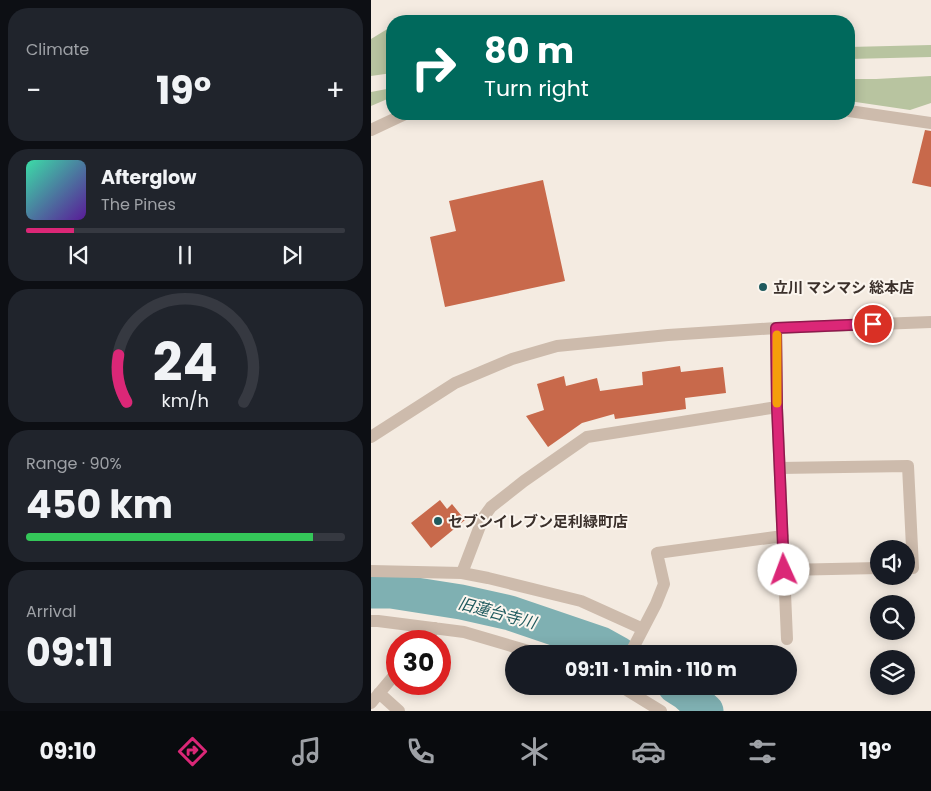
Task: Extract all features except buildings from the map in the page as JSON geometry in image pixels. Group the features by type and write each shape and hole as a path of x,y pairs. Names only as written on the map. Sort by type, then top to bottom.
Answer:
{"street":[{"path":"855,112 931,123"},
{"path":"371,130 392,120"},
{"path":"373,431 455,383 512,359 557,346 668,335 776,328 931,322"},
{"path":"776,328 777,408 787,639"},
{"path":"461,573 483,518 491,507 524,481 587,437 777,408"},
{"path":"780,468 909,466 912,540"},
{"path":"635,645 664,584 657,553 783,536"},
{"path":"784,570 870,568"},
{"path":"371,570 461,573 581,601 641,634"},
{"path":"371,621 464,632 508,645"},
{"path":"386,685 375,698 399,711"},
{"path":"635,695 661,711"}],"green space":[{"path":"386,30 386,74 371,76 371,39"},
{"path":"931,45 931,57 855,59 855,47"},
{"path":"931,76 931,103 910,110 855,102 855,79"},
{"path":"386,89 386,100 371,106 371,92"}],"waterway":[{"name":"旧蓮台寺川","path":"371,591 391,591 461,602 510,613 603,645"},
{"name":"旧蓮台寺川","path":"688,695 706,711"}],"slow traffic":[{"path":"777,335 777,403"}],"place":[{"name":"立川 マシマシ 総本店","path":"763,287"},
{"name":"セブンイレブン足利緑町店","path":"438,521"}],"route":[{"path":"784,570 777,408 776,328 873,324"}]}
